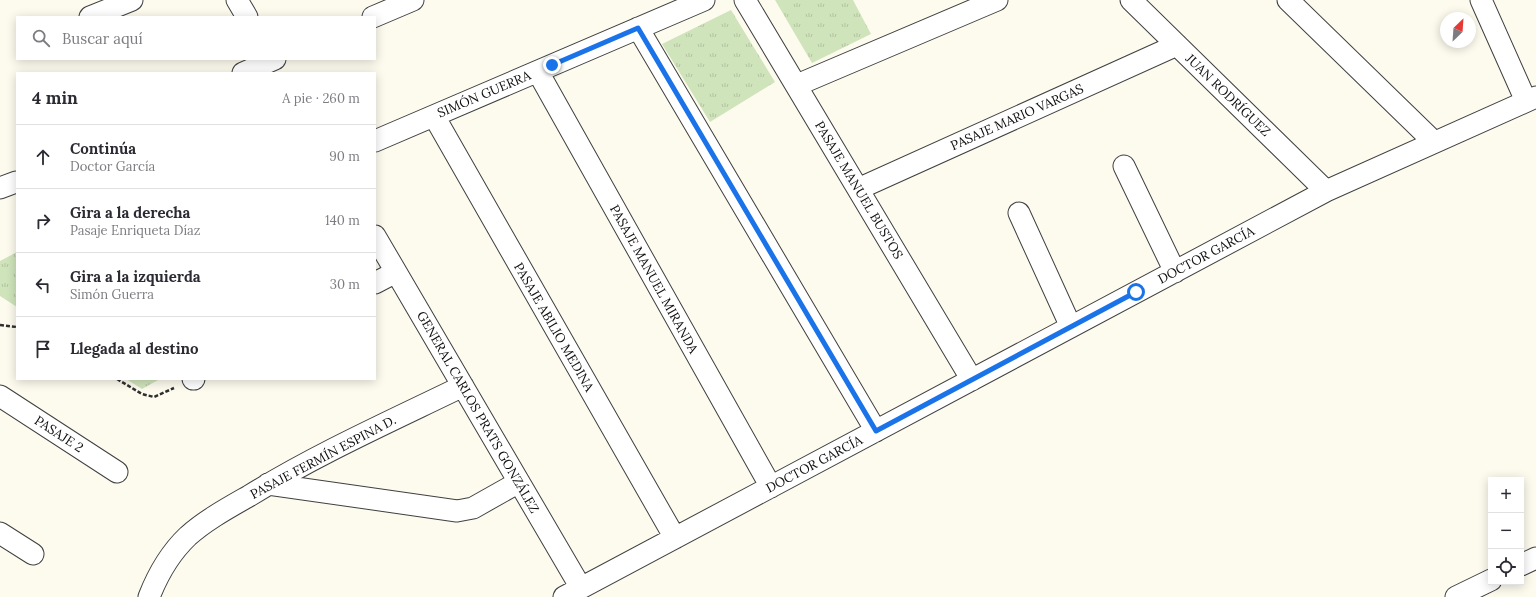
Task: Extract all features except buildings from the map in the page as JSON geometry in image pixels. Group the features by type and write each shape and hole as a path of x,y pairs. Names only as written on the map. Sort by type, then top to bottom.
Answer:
{"street":[{"path":"92,16 132,0"},
{"path":"237,0 246,16"},
{"path":"375,16 413,0"},
{"name":"SIMÓN GUERRA","path":"376,141 704,0"},
{"name":"PASAJE MANUEL BUSTOS","path":"745,0 972,380"},
{"path":"796,85 997,0"},
{"name":"JUAN RODRÍGUEZ","path":"1131,0 1326,191"},
{"path":"1481,0 1531,99"},
{"path":"1298,2 1434,142"},
{"path":"638,28 876,431"},
{"name":"PASAJE MARIO VARGAS","path":"858,189 1177,45"},
{"path":"246,72 275,63"},
{"name":"PASAJE MANUEL MIRANDA","path":"538,72 770,487"},
{"name":"DOCTOR GARCÍA","path":"572,593 1326,191 1531,99"},
{"name":"PASAJE ABILIO MEDINA","path":"434,116 675,538"},
{"path":"1124,166 1175,272"},
{"path":"1019,213 1071,327"},
{"name":"GENERAL CARLOS PRATS GONZÁLEZ","path":"376,238 519,482 572,593"},
{"path":"376,282 396,272"},
{"name":"PASAJE FERMÍN ESPINA D.","path":"149,597 163,567 174,551 202,524 290,472 463,386"},
{"name":"PASAJE 2","path":"0,396 117,472"},
{"path":"268,484 457,511 473,508 519,482"},
{"path":"0,532 33,554"},
{"path":"1524,564 1536,558"},
{"path":"1456,597 1488,581"}],"path":[{"path":"0,325 16,327"},
{"path":"119,380 142,394 154,397 191,380"}],"green space":[{"path":"775,0 853,0 871,34 812,63"},
{"path":"731,10 775,82 710,122 662,44"},
{"path":"16,253 16,306 0,296 0,261"},
{"path":"128,380 158,380 142,389"}],"route":[{"path":"552,65 638,28 876,431 1136,292"}]}
